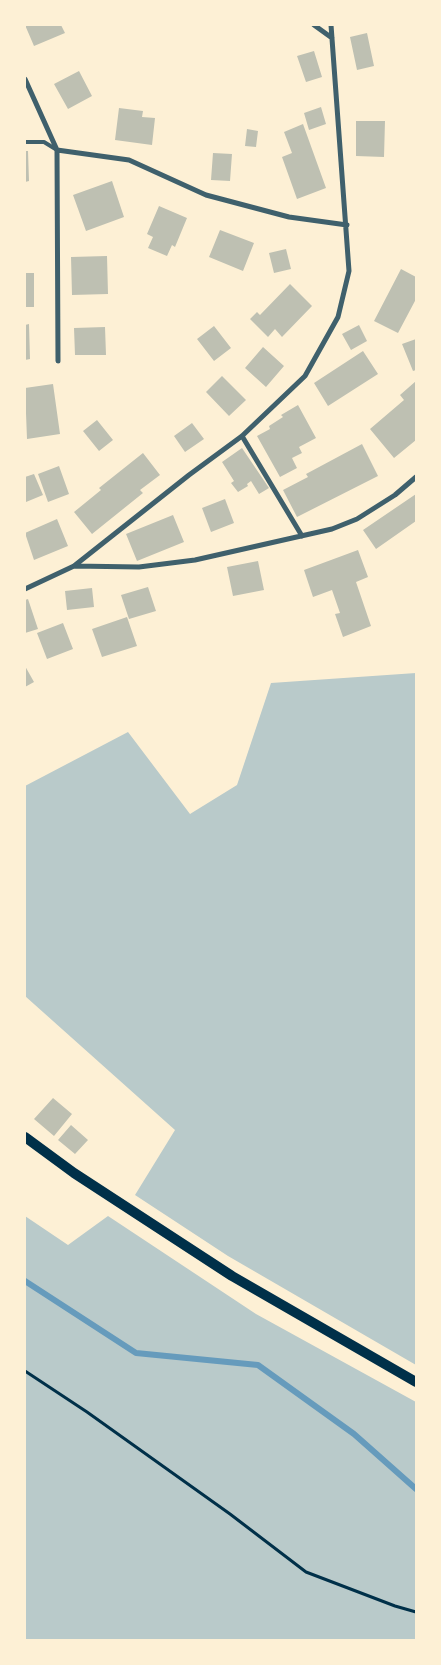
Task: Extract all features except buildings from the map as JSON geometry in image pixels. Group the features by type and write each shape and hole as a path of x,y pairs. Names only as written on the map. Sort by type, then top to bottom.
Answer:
{"main road":[{"path":"25,1137 74,1173 232,1276 416,1382"}],"street":[{"path":"314,25 332,38"},
{"path":"25,589 74,566 189,475 242,436 305,376 338,317 349,271 331,25"},
{"path":"25,79 56,150 58,361"},
{"path":"56,150 129,160 206,195 289,216 347,225"},
{"path":"242,436 302,536"},
{"path":"74,566 139,567 195,560 332,529 357,519 396,494 416,477"}],"lane":[{"path":"25,142 44,142 56,150"}],"path":[{"path":"25,1371 167,1468 306,1572 395,1606 416,1612"}],"shaded area":[{"path":"416,673 416,1365 228,1256 135,1195 175,1130 25,996 25,786 128,732 190,814 237,785 271,683"},
{"path":"25,1216 68,1245 108,1216 256,1314 416,1402 416,1640 25,1640"}],"waterway":[{"path":"25,1281 136,1353 258,1365 354,1434 416,1489"}]}
